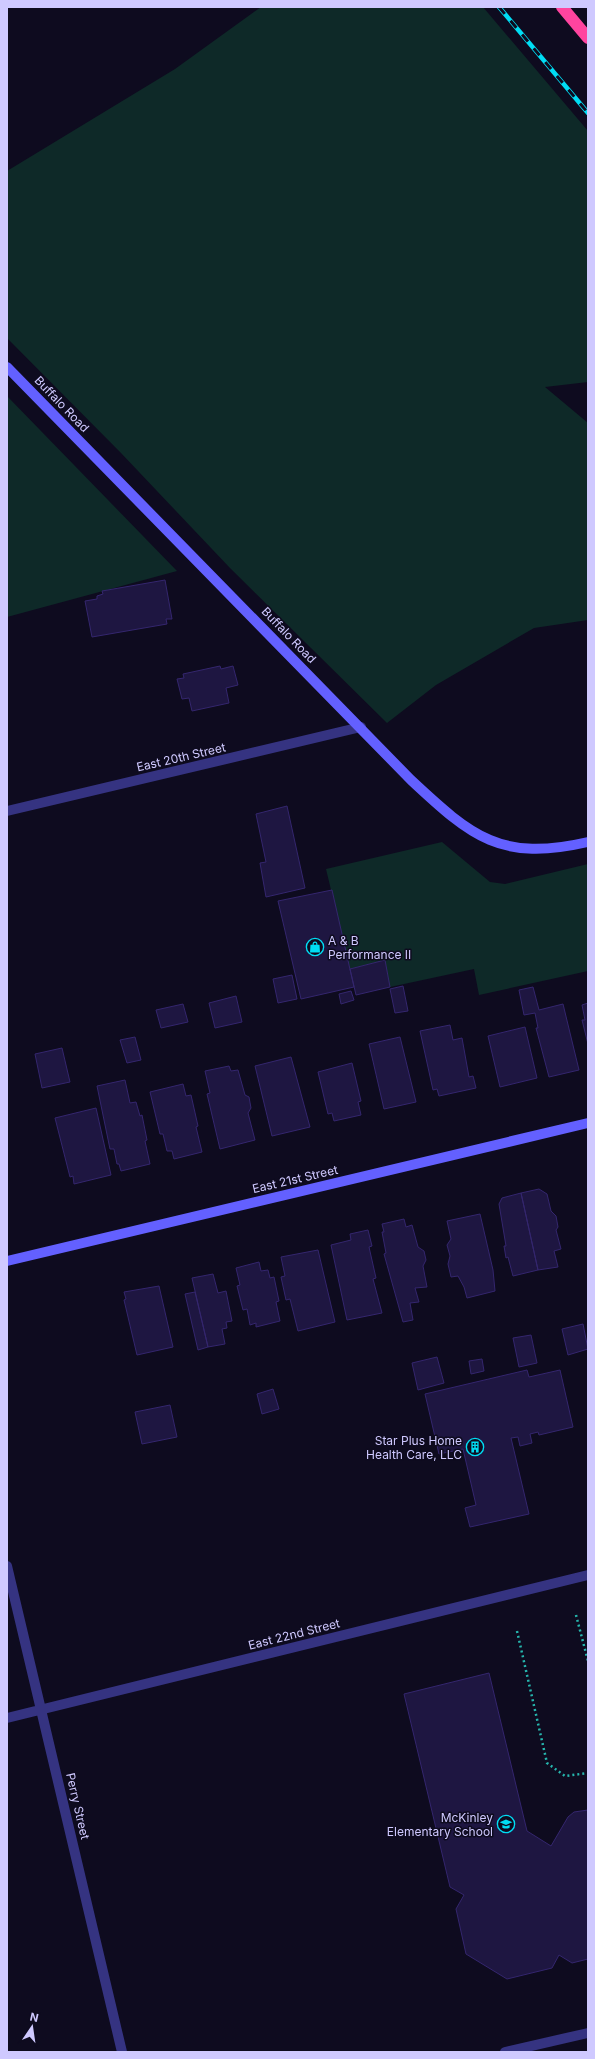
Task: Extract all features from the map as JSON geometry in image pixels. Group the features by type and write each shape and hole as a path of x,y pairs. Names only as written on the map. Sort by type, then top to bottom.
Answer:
{"highway":[{"path":"562,7 588,38"}],"main road":[{"name":"Buffalo Road","path":"7,367 442,810 471,832 499,844 529,850 560,848 588,842"},
{"name":"East 21st Street","path":"7,1261 588,1123"}],"street":[{"name":"East 20th Street","path":"7,811 361,727"},
{"name":"Perry Street","path":"7,1566 122,2052"},
{"name":"East 22nd Street","path":"7,1718 588,1575"},
{"path":"505,2052 588,2033"}],"path":[{"path":"576,1615 588,1661"},
{"path":"517,1630 547,1763 565,1776 588,1773"}],"green space":[{"path":"261,7 483,7 588,131 588,382 545,387 588,423 588,620 534,628 436,685 387,723 230,568 121,453 7,338 7,171 175,69"},
{"path":"7,396 177,571 7,617"},
{"path":"442,842 490,882 505,884 588,864 588,971 479,995 474,969 390,987 385,960 350,969 326,869"}],"building":[{"path":"165,580 172,619 166,619 167,624 92,637 85,601 97,599 97,596 103,594 102,591"},
{"path":"220,666 221,669 233,666 238,685 226,688 229,703 192,711 189,698 182,699 177,679 184,678 183,674"},
{"path":"287,806 305,888 266,897 260,863 266,862 256,814"},
{"path":"332,890 354,987 301,999 278,901"},
{"path":"385,960 390,987 356,995 350,969"},
{"path":"292,975 297,999 278,1003 273,979"},
{"path":"403,986 408,1011 395,1013 390,989"},
{"path":"533,987 539,1010 563,1004 579,1070 549,1077 536,1028 538,1028 535,1013 524,1015 519,990"},
{"path":"351,991 354,1000 341,1004 339,994"},
{"path":"236,996 242,1022 215,1028 209,1003"},
{"path":"588,1003 588,1044 582,1020 585,1020 582,1005"},
{"path":"183,1004 188,1022 161,1028 156,1010"},
{"path":"450,1025 453,1040 462,1038 469,1077 473,1076 476,1088 439,1096 437,1089 433,1090 420,1031"},
{"path":"525,1027 537,1078 500,1087 488,1036"},
{"path":"135,1037 141,1060 127,1063 120,1040"},
{"path":"400,1037 416,1102 384,1109 369,1044"},
{"path":"62,1048 70,1082 42,1088 35,1054"},
{"path":"291,1057 310,1127 272,1136 255,1066"},
{"path":"352,1063 361,1101 358,1102 361,1115 334,1121 332,1113 328,1114 318,1072"},
{"path":"229,1066 231,1071 238,1070 245,1095 249,1097 251,1108 248,1113 255,1140 220,1149 207,1094 210,1093 205,1071"},
{"path":"125,1080 130,1103 136,1102 140,1116 142,1115 147,1140 145,1141 150,1164 121,1171 119,1164 117,1164 114,1149 110,1149 97,1086"},
{"path":"183,1084 186,1096 191,1095 202,1152 174,1159 172,1151 167,1151 163,1134 160,1134 150,1092"},
{"path":"96,1108 111,1175 74,1184 73,1176 70,1177 55,1118"},
{"path":"539,1189 547,1194 551,1211 556,1216 558,1227 556,1230 561,1249 554,1251 558,1267 538,1270 521,1193"},
{"path":"521,1193 538,1270 513,1276 508,1257 506,1258 504,1246 506,1246 499,1204 502,1198"},
{"path":"480,1214 493,1270 495,1291 467,1298 464,1287 458,1276 451,1277 448,1264 450,1256 447,1245 451,1239 447,1221"},
{"path":"404,1219 406,1227 412,1225 418,1247 424,1251 426,1260 423,1266 427,1287 415,1288 419,1302 410,1303 413,1320 403,1322 384,1254 386,1253 382,1224"},
{"path":"368,1230 372,1246 369,1247 376,1278 373,1279 382,1313 347,1320 331,1245 351,1240 350,1234"},
{"path":"318,1250 335,1322 298,1331 290,1299 286,1300 281,1277 285,1276 281,1257"},
{"path":"259,1262 261,1271 268,1270 270,1278 274,1277 279,1301 276,1302 280,1321 256,1327 256,1323 250,1325 247,1309 243,1310 237,1286 240,1285 236,1268"},
{"path":"213,1274 218,1293 226,1291 232,1321 226,1322 227,1328 222,1329 225,1344 208,1347 192,1278"},
{"path":"159,1286 173,1347 137,1355 124,1300 126,1299 124,1292"},
{"path":"195,1292 208,1347 198,1350 185,1294"},
{"path":"583,1324 588,1349 568,1355 562,1329"},
{"path":"531,1335 537,1363 519,1367 513,1338"},
{"path":"437,1357 444,1383 418,1390 412,1363"},
{"path":"482,1359 484,1371 471,1374 469,1361"},
{"name":"Star Plus Home Health Care, LLC","path":"527,1370 529,1377 560,1370 573,1427 539,1435 538,1432 530,1434 532,1443 520,1446 518,1437 511,1438 529,1514 470,1527 465,1508 476,1505 463,1449 439,1454 425,1394"},
{"path":"273,1389 279,1409 262,1414 257,1394"},
{"path":"170,1405 177,1437 142,1444 135,1412"},
{"path":"489,1673 527,1831 551,1846 568,1817 574,1812 588,1810 588,1959 572,1963 559,1955 552,1968 507,1979 466,1954 456,1909 464,1895 450,1887 404,1694"}],"railway":[{"path":"499,7 588,113"}],"place":[{"name":"A & B Performance II","path":"315,947"},
{"name":"Star Plus Home Health Care, LLC","path":"475,1447"},
{"name":"McKinley Elementary School","path":"506,1824"}]}
